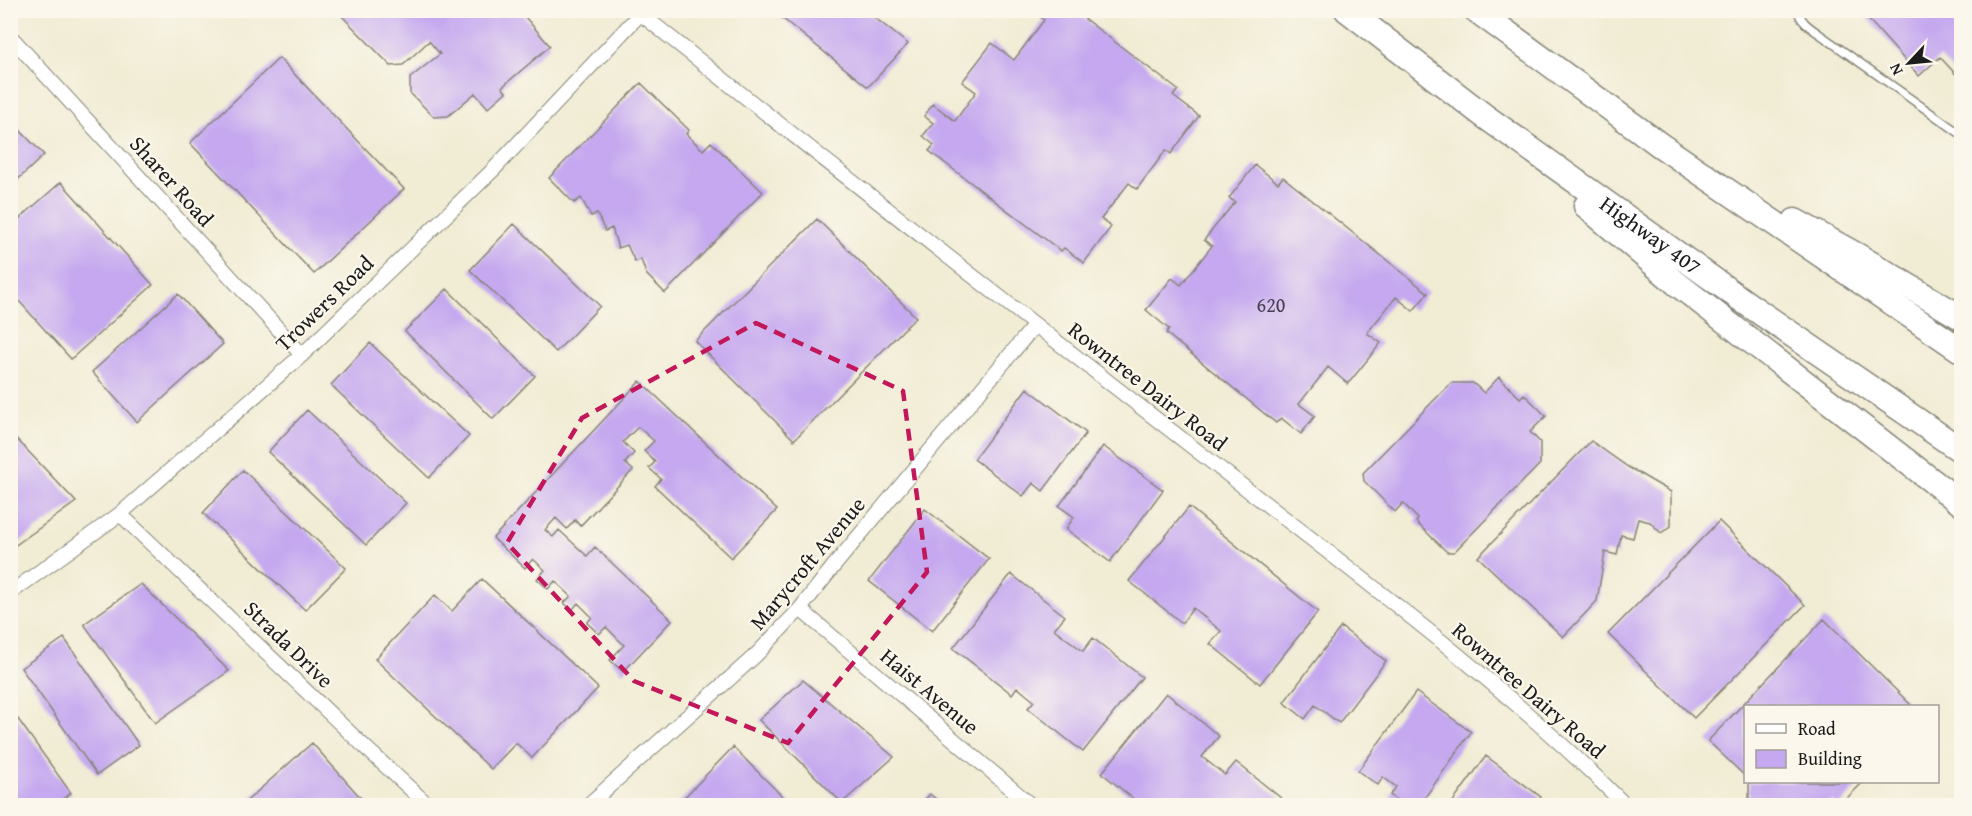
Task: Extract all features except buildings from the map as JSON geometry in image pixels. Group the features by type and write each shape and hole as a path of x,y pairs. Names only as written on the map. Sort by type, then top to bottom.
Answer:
{"highway":[{"name":"Highway 407","path":"1347,10 1483,115 1759,312 1962,452"},
{"path":"1476,10 1660,145 1962,351"},
{"path":"1483,115 1676,283 1962,504"},
{"path":"1660,145 1850,251 1962,318"}],"street":[{"name":"Rowntree Dairy Road","path":"638,12 1035,325 1416,620 1577,757 1626,806"},
{"name":"Trowers Road","path":"10,593 120,514 302,355 493,170 638,12"},
{"name":"Sharer Road","path":"10,36 302,355"},
{"name":"Marycroft Avenue","path":"587,806 756,655 800,609 1035,325"},
{"name":"Strada Drive","path":"120,514 429,806"},
{"name":"Haist Avenue","path":"800,609 1032,806"}],"lane":[{"path":"1798,10 1804,23 1962,135"}],"highlighted area":[{"path":"756,323 903,391 927,572 788,743 634,681 507,543 582,418"}]}
